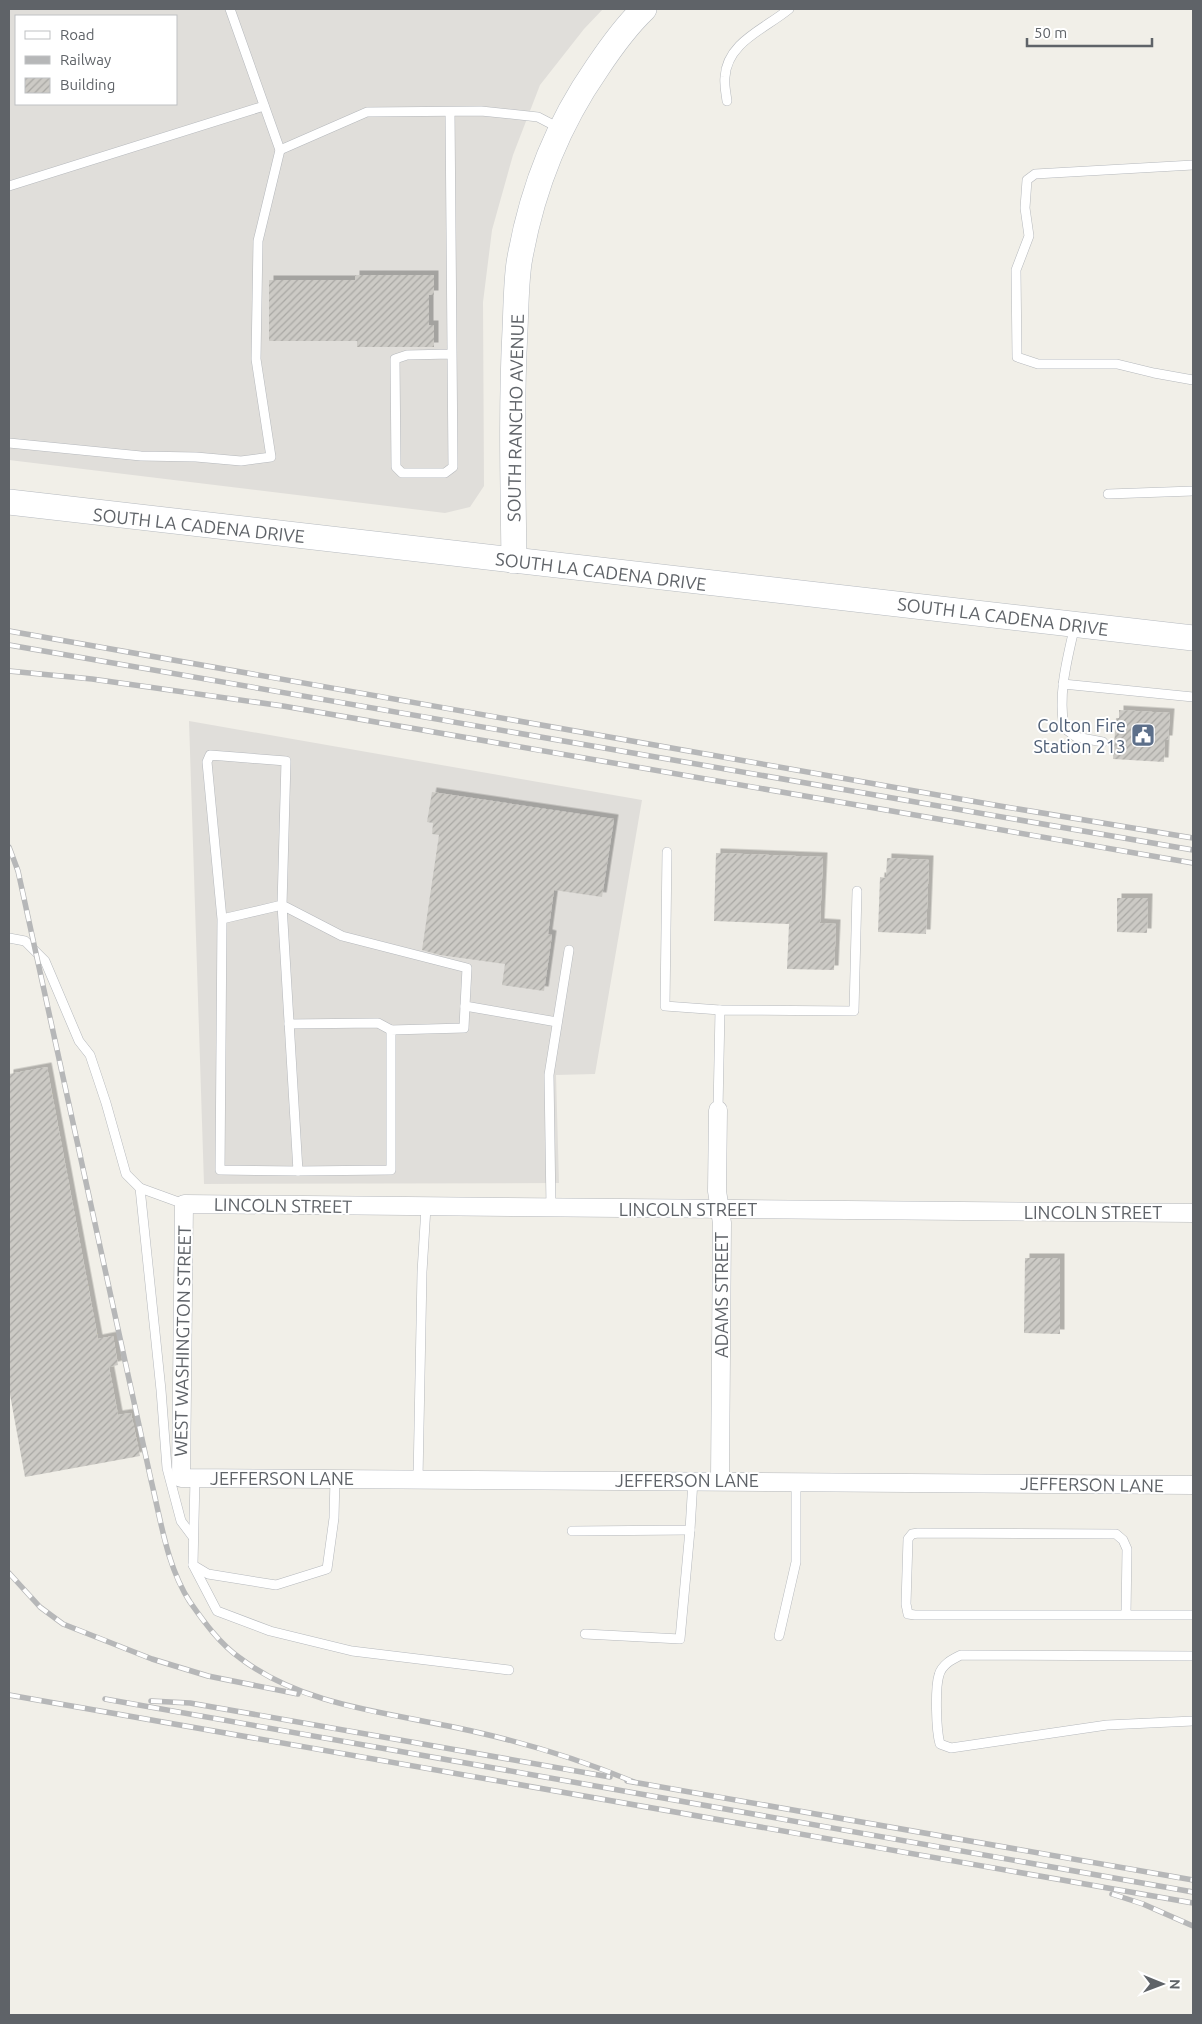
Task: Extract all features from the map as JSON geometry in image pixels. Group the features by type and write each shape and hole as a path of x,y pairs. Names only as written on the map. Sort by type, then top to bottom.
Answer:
{"main road":[{"name":"SOUTH RANCHO AVENUE","path":"514,561 512,393 519,265 529,217 542,172 561,129 582,90 614,44 644,9"},
{"name":"SOUTH LA CADENA DRIVE","path":"9,502 1193,638"}],"street":[{"name":"ADAMS STREET","path":"718,1110 717,1191 722,1223 720,1480"},
{"name":"LINCOLN STREET","path":"184,1204 1193,1213"},
{"name":"WEST WASHINGTON STREET","path":"184,1204 188,1478"},
{"name":"JEFFERSON LANE","path":"188,1478 720,1480 1193,1485"}],"lane":[{"path":"9,443 141,456 196,457 241,461 271,457 256,359 258,241 280,150 230,9"},
{"path":"727,101 725,77 729,58 739,44 788,9"},
{"path":"9,186 264,106"},
{"path":"280,150 367,112 481,111 538,117 561,129"},
{"path":"450,112 452,354 452,467 445,473 402,474 396,467 396,359 407,355 452,354"},
{"path":"1193,165 1035,174 1026,180 1025,208 1029,236 1016,270 1016,357 1038,364 1118,364 1193,380"},
{"path":"1108,494 1193,492"},
{"path":"1075,625 1063,684 1061,708 1064,728 1076,737 1103,742"},
{"path":"1063,684 1193,697"},
{"path":"298,1171 282,905 286,761 210,755 207,762 222,919 220,1170 298,1171 391,1170 391,1030"},
{"path":"667,852 665,1006 720,1010 854,1011 857,891"},
{"path":"222,919 282,905 342,936 466,968 464,1028 391,1030 378,1023 289,1024"},
{"path":"9,938 25,941 46,961 79,1041 90,1055 126,1174 140,1188 184,1204"},
{"path":"551,1208 549,1075 569,950"},
{"path":"465,1006 558,1022"},
{"path":"718,1110 720,1010"},
{"path":"140,1188 161,1390 167,1468 181,1520 193,1537"},
{"path":"418,1479 422,1272 426,1207"},
{"path":"188,1478 193,1537 193,1565 218,1611 270,1631 352,1651 509,1670"},
{"path":"193,1565 208,1574 276,1585 327,1569 334,1518 335,1478"},
{"path":"585,1634 680,1639 694,1480"},
{"path":"779,1636 796,1562 796,1481"},
{"path":"572,1532 690,1530"},
{"path":"1126,1615 1127,1549 1123,1540 1116,1534 918,1533 912,1534 908,1539 906,1604 908,1614 1193,1616"},
{"path":"1193,1656 962,1655 949,1660 939,1673 937,1732 940,1744 951,1748 1107,1725 1193,1722"}],"shaded area":[{"path":"9,9 603,9 584,29 540,85 513,155 492,230 483,302 484,486 470,507 445,513 9,460"},
{"path":"189,721 642,800 595,1074 556,1075 559,1183 204,1184"}],"building":[{"path":"355,275 434,275 434,295 429,295 429,325 434,325 434,347 357,347 357,341 269,341 269,280 355,280"},
{"name":"Colton Fire Station 213","path":"1119,710 1170,713 1168,740 1165,740 1164,762 1113,759 1116,718 1119,718"},
{"path":"432,792 614,819 602,897 554,890 548,934 552,935 544,991 502,985 505,964 440,955 422,950 439,835 432,834 433,823 427,822"},
{"path":"716,853 823,857 820,923 836,924 834,970 787,969 789,924 714,921"},
{"path":"887,858 929,860 926,934 878,932 880,877 886,878"},
{"path":"1117,898 1148,898 1147,933 1117,932"},
{"path":"47,1067 98,1339 113,1336 118,1365 109,1367 118,1415 131,1413 140,1456 25,1477 9,1389 9,1074"},
{"path":"1025,1258 1060,1258 1060,1334 1024,1333"}],"railway":[{"path":"9,631 1000,806 1193,838"},
{"path":"9,645 1193,850"},
{"path":"9,671 92,679 283,706 1193,863"},
{"path":"9,847 18,871 162,1527 170,1559 190,1602 213,1632 240,1658 266,1675 294,1688 354,1707 446,1725 516,1742 576,1760 634,1782"},
{"path":"9,1573 40,1607 63,1624 152,1659 208,1676 298,1694"},
{"path":"9,1695 1193,1903"},
{"path":"105,1699 1193,1892"},
{"path":"151,1701 190,1703 610,1777"},
{"path":"627,1781 1193,1880"},
{"path":"1112,1894 1143,1904 1193,1926"}],"place":[{"name":"Colton Fire Station 213","path":"1143,735"}]}
